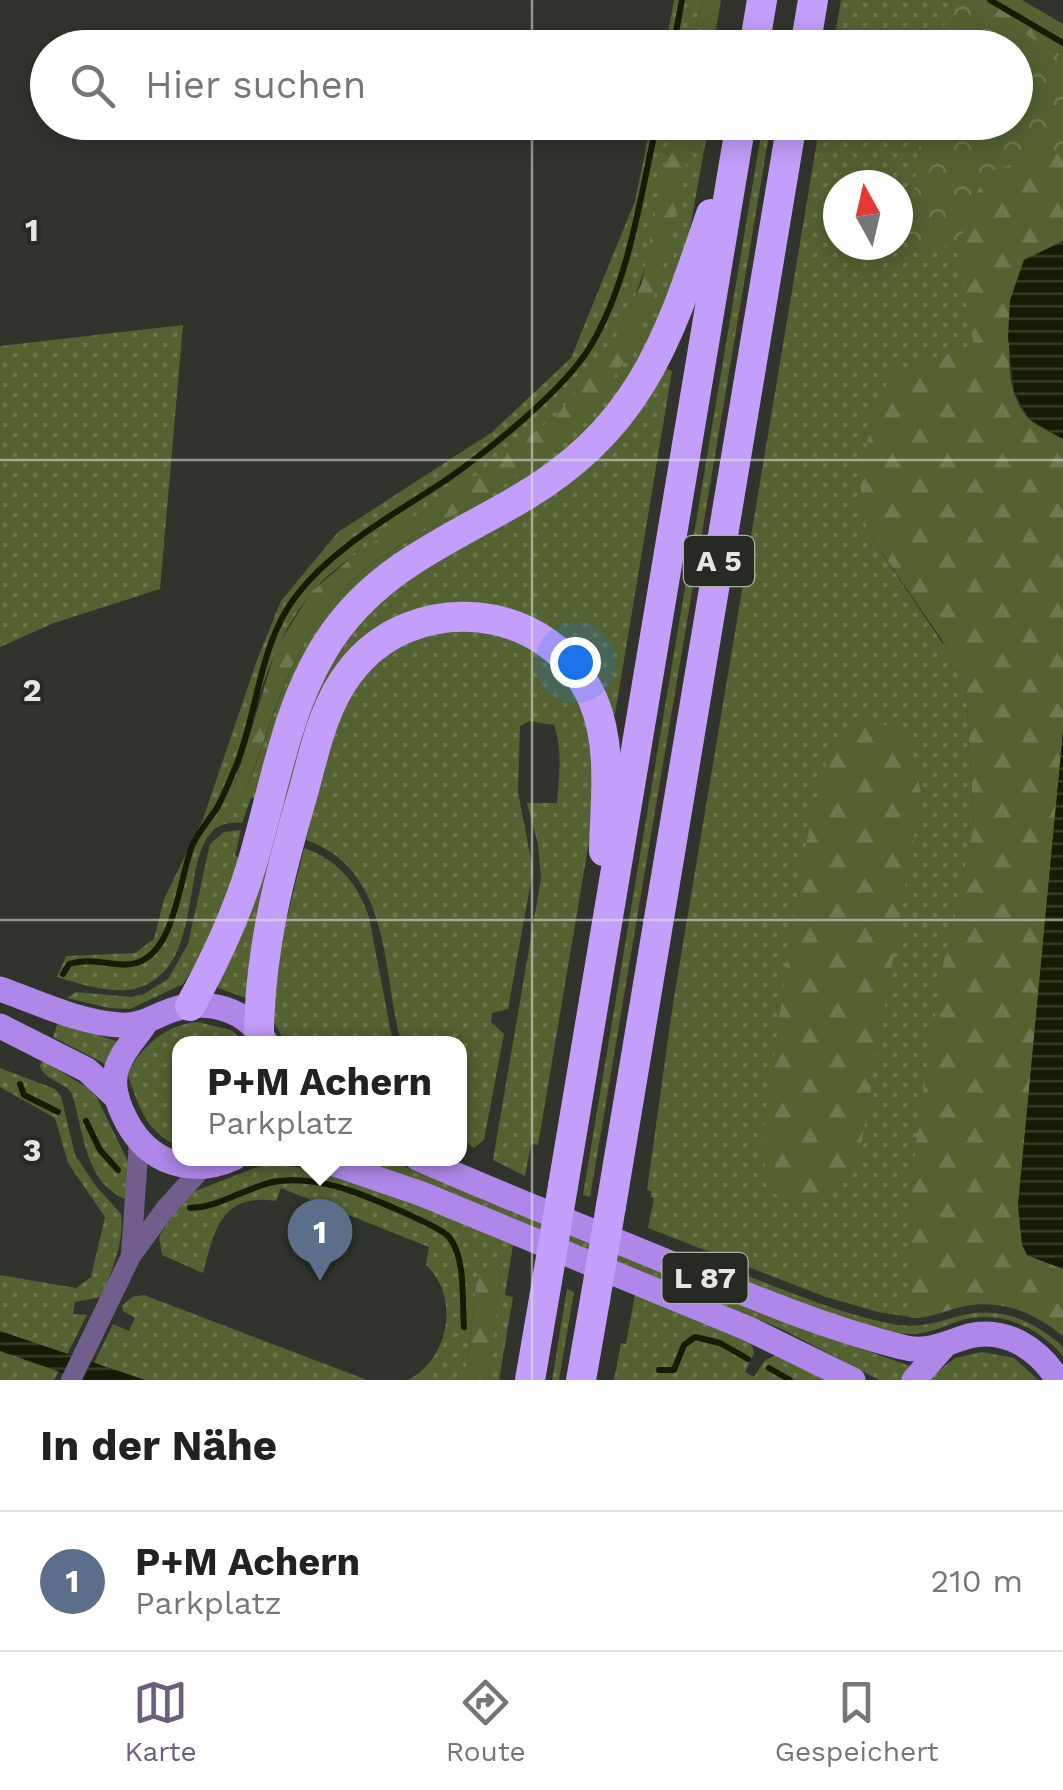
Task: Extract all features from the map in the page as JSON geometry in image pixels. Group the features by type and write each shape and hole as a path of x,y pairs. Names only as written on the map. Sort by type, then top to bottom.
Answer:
{"highway":[{"path":"757,30 762,0"},
{"path":"808,30 813,0"},
{"path":"263,1036 261,971 276,836 304,689 334,633 354,609 407,562 563,471 606,432 638,392 676,316 736,140"},
{"name":"A 5","path":"530,1380 738,140"},
{"name":"A 5","path":"582,1380 789,140"},
{"path":"190,1006 276,836 336,694 356,664 378,643 420,621 452,616 481,617 543,640 568,661 587,688 602,726 605,762 602,954"}],"main road":[{"path":"0,989 111,1024 146,1022 190,1006 210,1005 231,1011 261,1036"},
{"path":"117,1098 115,1072 146,1022"},
{"path":"0,1026 87,1070 117,1098 139,1142 172,1163"},
{"path":"196,1166 207,1166"},
{"name":"L 87","path":"340,1166 422,1194 763,1335 854,1380"},
{"name":"L 87","path":"437,1166 808,1318 910,1349 945,1345"},
{"path":"914,1380 945,1345 978,1334 1012,1339 1041,1356 1058,1380"}],"street":[{"path":"131,1256 139,1142"},
{"path":"71,1380 131,1256 166,1208 204,1167"}],"green space":[{"path":"674,0 703,0 695,30 668,30"},
{"path":"703,0 721,0 716,30 695,30"},
{"path":"841,0 965,0 1018,30 836,30"},
{"path":"951,0 965,0 1018,30 943,30"},
{"path":"965,0 1022,0 1063,24 1063,56 1033,39 1033,30 1018,30"},
{"path":"1033,39 1063,56 1063,241 1024,260 867,531 947,650 966,690 974,826 965,1306 917,1318 826,1297 648,1228 654,1198 647,1190 673,1003 817,140 1033,140"},
{"path":"1033,39 1063,56 1063,147 988,172 968,209 961,244 913,250 913,200 920,140 1033,140"},
{"path":"648,140 670,140 643,272 634,301 607,355 587,383 539,431 484,472 350,559 317,586 293,619 270,666 232,794 242,798 290,671 334,600 390,552 522,471 570,428 612,378 629,351 655,292 691,140 706,140 689,234 646,358 577,447 361,585 258,799 251,798 242,823 219,826 205,842 186,925 176,953 160,976 125,990 95,988 57,977 66,956 135,953 154,939 164,899 203,819 281,601 338,532 491,433 571,358 635,201"},
{"path":"670,140 691,140 662,273 645,321 618,371 583,416 519,474 390,552 334,600 302,647 242,798 234,799 232,794 276,649 311,592 358,552 463,485 556,416 606,356 641,285"},
{"path":"760,140 768,140 590,1197 583,1195"},
{"path":"1063,147 1063,241 1024,260 1012,320 1009,364 1018,403 1029,419 1063,439 1063,732 1018,1206 1027,1255 1063,1269 1063,1336 1029,1315 992,1304 910,1318 908,1231 918,1124 944,960 974,826 966,690 942,640 867,531 860,484 874,405 894,373 974,345 962,276 962,241 971,203 987,172"},
{"path":"183,325 160,589 54,623 0,647 0,346"},
{"path":"663,367 672,371 615,714 608,715 548,631 381,630 283,827 276,826 302,734 325,674 366,613"},
{"path":"423,630 499,630 561,667 594,738 590,836 538,1145 531,1144 525,1176 493,1160 541,878 538,844 527,803 557,803 559,754 554,725 529,721 520,726 518,792 533,870 508,1009 492,1013 491,1022 504,1034 484,1140 474,1148 467,1142 467,1036 400,1036 379,926 369,898 354,874 334,854 306,840 332,726 363,670"},
{"path":"862,718 895,728 914,755 921,795 860,1152 833,1189 822,1196 798,1200 767,1191 762,1138 802,860 831,742"},
{"path":"241,830 235,856 241,858 212,938 183,984 130,1009 67,998 76,992 132,997 168,979 188,944 210,844 224,832"},
{"path":"271,845 277,847 246,998 217,985"},
{"path":"304,848 336,866 364,905 392,1036 282,1036 267,1000"},
{"path":"58,1022 119,1042 107,1065 53,1037"},
{"path":"198,1022 231,1030 238,1036 172,1036 172,1143 151,1126 127,1073 156,1038"},
{"path":"42,1060 88,1088 97,1098 128,1162 125,1199 111,1191 93,1167 71,1092 46,1074 40,1066"},
{"path":"0,1068 55,1089 61,1096 75,1155 121,1214 119,1246 109,1278 101,1297 75,1302 73,1314 87,1315 54,1380 0,1380 0,1275 76,1288 91,1277 105,1217 68,1163 55,1118 0,1087"},
{"path":"260,1166 303,1168 365,1185 513,1245 505,1295 513,1297 499,1380 488,1380 501,1274 497,1267 477,1276 465,1380 408,1380 433,1358 446,1326 443,1293 426,1265 429,1247 281,1188 276,1201 243,1203 223,1218 203,1273 162,1255 159,1237 190,1193"},
{"path":"378,1166 403,1166 767,1316 910,1366 902,1380 879,1380 784,1330"},
{"path":"487,1266 497,1267 501,1274 489,1376 488,1380 465,1380 477,1276"},
{"path":"729,1269 834,1308 898,1325 921,1325 973,1313 1012,1316 1059,1343 1063,1356 1042,1336 1002,1319 974,1318 923,1333 899,1333 813,1308 730,1275"},
{"path":"567,1289 574,1292 559,1380 552,1380"},
{"path":"144,1295 367,1380 145,1380 94,1363 113,1324 129,1331 135,1318 122,1306 132,1297"},
{"path":"635,1295 751,1343 754,1353 745,1372 754,1377 765,1360 776,1355 826,1380 614,1380 621,1343 626,1344"},
{"path":"982,1352 1014,1358 1038,1380 927,1380 955,1358"}],"shaded area":[{"path":"1063,241 1063,439 1029,419 1014,392 1008,337 1010,300 1024,260"},
{"path":"1063,732 1063,1269 1027,1255 1022,1245 1018,1206"},
{"path":"0,1331 145,1380 83,1380 0,1351"}],"waterway":[{"path":"676,30 682,0"},
{"path":"990,0 1063,43"},
{"path":"63,974 69,964 78,962 136,963 159,945 174,913 192,846 217,808 236,766 274,635 311,578 347,546 446,480 503,436 544,401 578,364 615,294 653,140"},
{"path":"20,1084 24,1095 58,1112"},
{"path":"86,1121 100,1150 118,1170"},
{"path":"190,1208 211,1205 269,1183 298,1180 337,1186 400,1211 443,1232 454,1246 461,1268 464,1327"},
{"path":"659,1370 674,1370 684,1345 695,1337 720,1343 748,1359"},
{"path":"769,1368 790,1380"}],"place":[{"name":"P+M Achern","path":"320,1281"}]}
